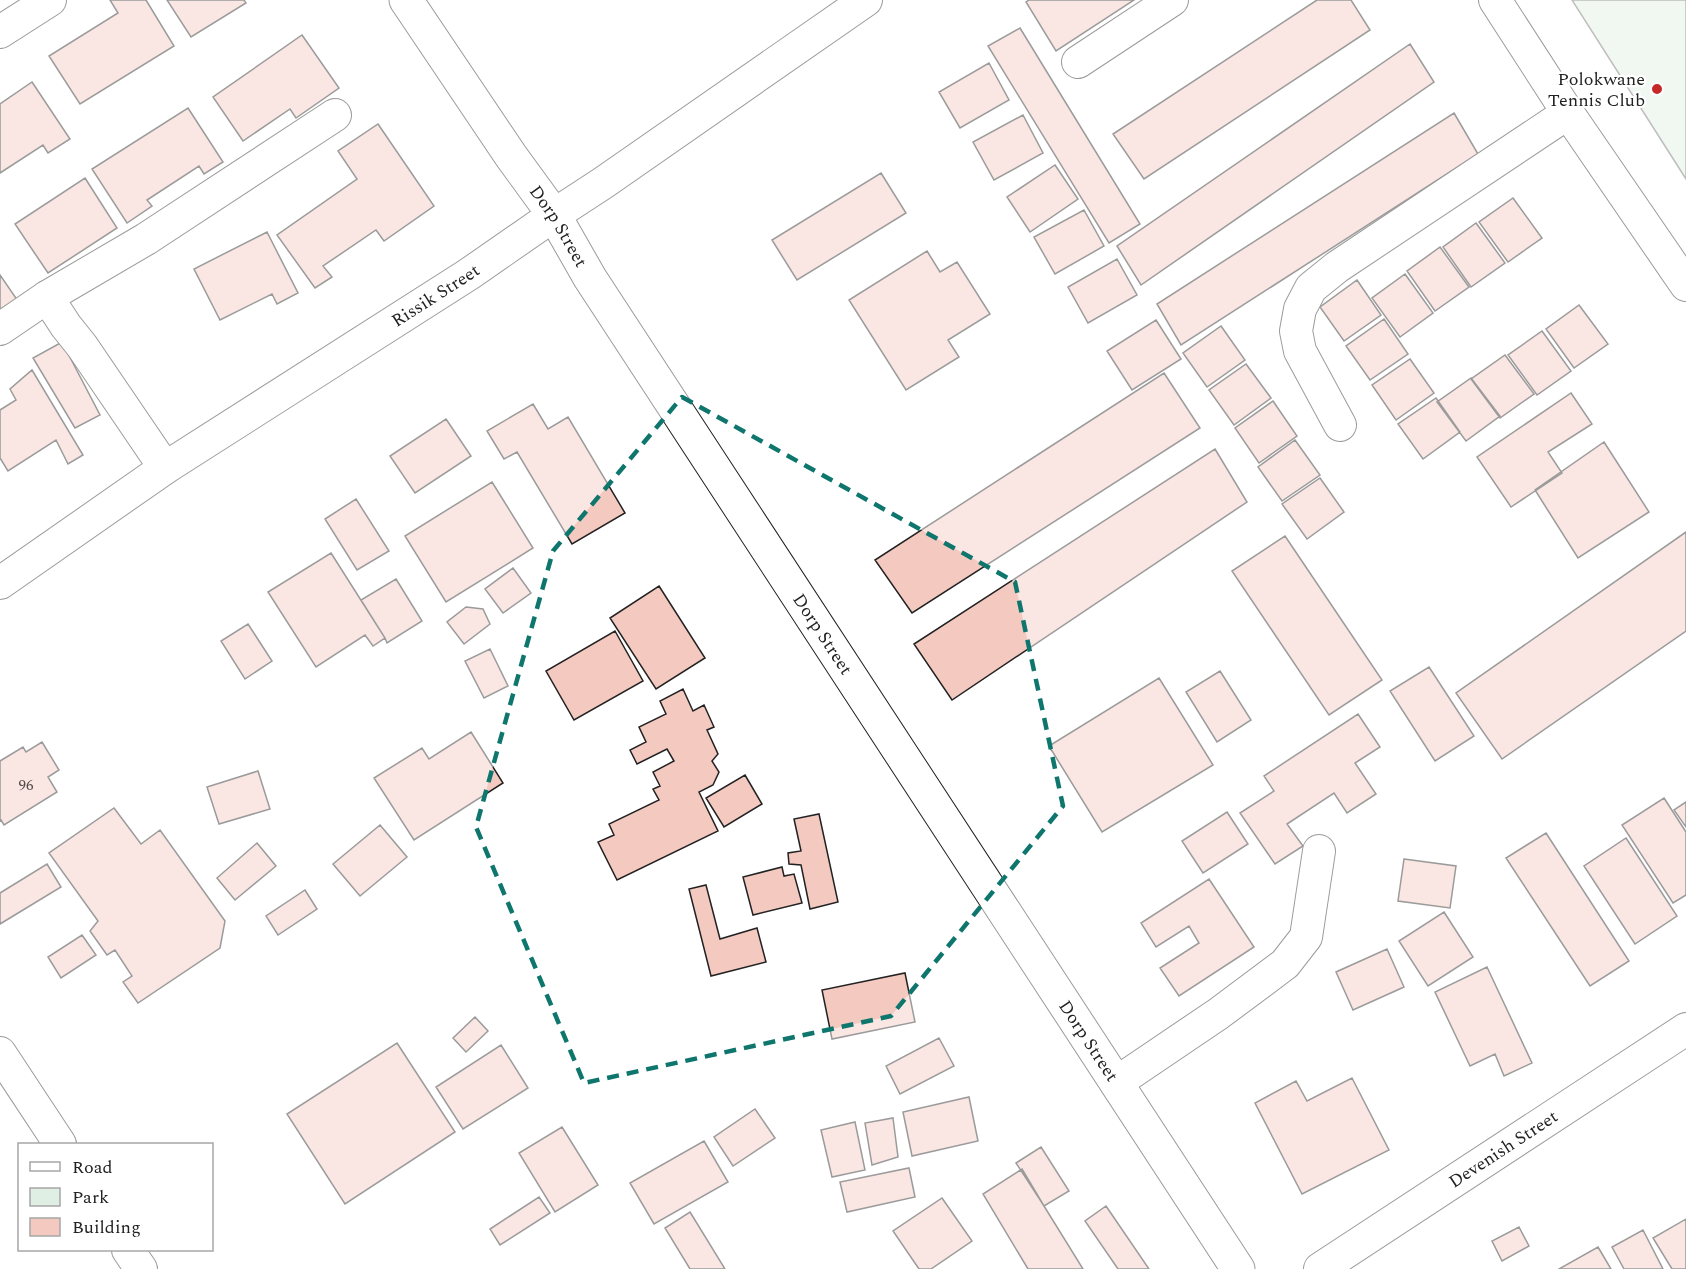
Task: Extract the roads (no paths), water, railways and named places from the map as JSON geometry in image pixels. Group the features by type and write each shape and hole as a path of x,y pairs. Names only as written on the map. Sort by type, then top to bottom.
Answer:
{"street":[{"path":"0,32 50,0"},
{"name":"Dorp Street","path":"406,0 511,156 554,215 603,298 1238,1269"},
{"name":"Rissik Street","path":"0,584 165,468 468,274 603,183 866,0"},
{"path":"1078,62 1172,0"},
{"path":"1495,0 1568,113 1686,285"},
{"path":"1340,425 1300,351 1296,331 1300,309 1311,288 1337,267 1568,113"},
{"path":"0,329 47,297 146,239 335,114"},
{"path":"47,297 165,468"},
{"path":"1116,1083 1218,1014 1285,964 1306,937 1319,851"},
{"name":"Devenish Street","path":"1320,1269 1686,1029"},
{"path":"0,1053 59,1143"},
{"path":"129,1251 141,1269"}],"place":[{"name":"Polokwane Tennis Club","path":"1657,89"}]}
